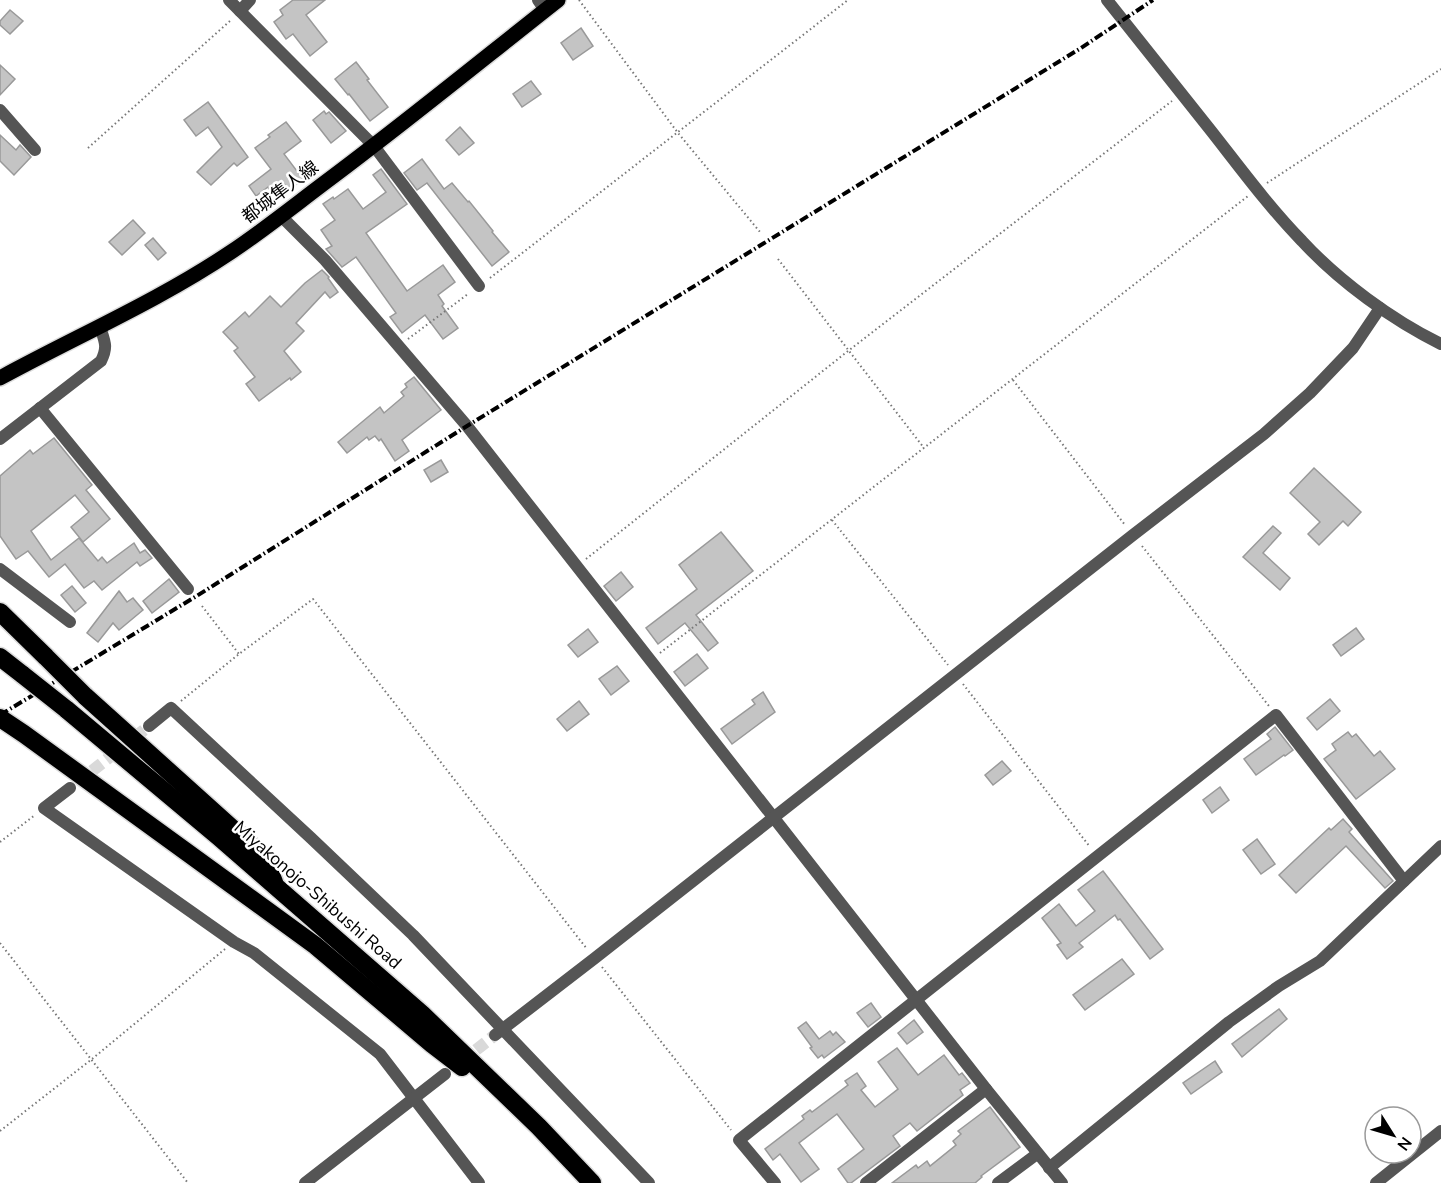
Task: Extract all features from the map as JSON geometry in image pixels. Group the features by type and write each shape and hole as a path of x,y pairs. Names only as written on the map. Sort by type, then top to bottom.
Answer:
{"highway":[{"path":"0,612 85,696 264,857 276,886"},
{"name":"Miyakonojo-Shibushi Road","path":"0,657 219,837 422,1014 539,1127 592,1183"},
{"path":"0,718 316,946 432,1044 539,1127"}],"main road":[{"name":"都城隼人線","path":"0,378 185,281 232,252 374,146 542,5 558,0"}],"street":[{"path":"229,0 374,146 479,286"},
{"path":"240,11 250,0"},
{"path":"1107,0 1257,189 1303,243 1380,308 1441,344"},
{"path":"0,110 35,150"},
{"path":"281,216 325,260 467,426 1062,1183"},
{"path":"499,1032 1264,434 1310,393 1353,348 1380,308"},
{"path":"0,439 101,362 106,345 100,327"},
{"path":"40,408 188,589"},
{"path":"0,569 70,622"},
{"path":"149,726 171,708 405,927 499,1032 649,1183"},
{"path":"775,1183 739,1140 1276,715 1404,881"},
{"path":"70,788 44,808 234,942 254,953 380,1054 479,1183"},
{"path":"1049,1168 1229,1022 1279,986 1320,961 1441,846"},
{"path":"305,1183 444,1074"},
{"path":"866,1183 986,1089"},
{"path":"1376,1183 1441,1131"},
{"path":"998,1183 1037,1154"}],"path":[{"path":"579,0 678,133 760,232"},
{"path":"399,345 479,286 848,0"},
{"path":"88,148 240,11"},
{"path":"651,661 1257,189 1441,69"},
{"path":"577,566 849,351 1181,94"},
{"path":"778,259 924,448"},
{"path":"1012,379 1276,715"},
{"path":"832,520 1098,856"},
{"path":"171,708 313,598 739,1140"},
{"path":"202,606 239,654"},
{"path":"0,842 44,808"},
{"path":"0,942 188,1183"},
{"path":"0,1131 234,942"}],"building":[{"path":"293,0 325,0 306,15 327,42 310,56 293,34 286,39 274,22 283,15 280,10"},
{"path":"10,10 23,21 10,34 0,25 0,21"},
{"path":"581,28 593,46 573,60 561,43"},
{"path":"356,62 388,107 370,121 335,79"},
{"path":"0,65 15,79 0,95"},
{"path":"531,81 541,94 522,107 513,94"},
{"path":"208,102 248,157 237,166 234,163 211,185 197,172 222,147 208,127 196,136 184,120"},
{"path":"324,111 326,114 329,112 346,131 331,143 313,120"},
{"path":"286,122 301,141 284,154 303,179 289,190 284,184 272,193 268,187 256,196 249,186 271,169 255,148"},
{"path":"460,127 474,143 459,155 446,140"},
{"path":"0,135 16,150 20,145 31,157 14,175 0,161"},
{"path":"422,159 444,189 452,183 469,201 509,252 492,266 427,183 417,190 404,173"},
{"path":"381,169 407,204 366,233 407,291 443,265 455,282 438,295 444,304 442,306 458,328 443,339 425,315 402,333 390,317 396,313 356,257 342,267 326,249 332,246 321,230 335,220 323,204 348,189 363,209 386,192 373,175"},
{"path":"133,220 145,233 122,255 109,242"},
{"path":"153,238 166,253 158,260 145,245"},
{"path":"322,270 338,292 330,298 325,292 296,323 304,331 284,351 301,372 259,401 246,384 255,377 234,351 238,348 223,332 245,312 249,317 270,296 281,307"},
{"path":"414,377 441,410 402,440 409,451 395,461 381,439 379,441 375,436 369,440 367,437 347,453 338,442 380,407 384,413 404,396 401,392 407,387 405,384"},
{"path":"54,438 92,485 86,490 110,519 83,542 71,527 89,512 75,495 31,531 51,560 79,538 98,561 102,557 107,563 134,543 140,553 145,550 152,558 140,566 137,562 102,590 94,581 84,588 65,564 49,577 28,551 16,559 0,536 0,476 30,450 33,454"},
{"path":"441,460 448,472 431,482 424,470"},
{"path":"1314,468 1361,512 1348,526 1343,521 1319,545 1308,534 1320,522 1290,493"},
{"path":"1273,526 1281,533 1263,553 1290,578 1280,590 1243,557"},
{"path":"721,532 753,571 696,615 718,643 708,651 685,623 658,644 646,628 697,589 679,565"},
{"path":"621,572 633,587 616,601 604,586"},
{"path":"169,579 179,592 152,613 143,601"},
{"path":"72,586 86,603 75,612 61,595"},
{"path":"119,591 127,602 133,598 143,610 119,630 113,623 98,642 87,633"},
{"path":"1356,628 1364,639 1341,656 1333,645"},
{"path":"588,629 598,642 578,657 568,645"},
{"path":"697,654 708,668 685,686 674,672"},
{"path":"617,666 629,681 611,695 599,679"},
{"path":"763,692 775,712 732,744 721,729 755,704 752,700"},
{"path":"1330,699 1340,711 1317,730 1307,718"},
{"path":"579,701 589,714 567,731 557,719"},
{"path":"1275,727 1293,750 1256,775 1244,759 1271,739 1267,734"},
{"path":"1348,732 1352,737 1356,734 1374,756 1380,751 1395,769 1356,799 1324,759 1336,750 1332,744"},
{"path":"1002,761 1011,771 993,785 985,775"},
{"path":"1220,787 1229,800 1212,813 1203,800"},
{"path":"1343,819 1352,829 1349,832 1393,881 1385,888 1346,846 1296,893 1279,875 1329,828 1331,830"},
{"path":"1257,839 1275,864 1261,874 1243,850"},
{"path":"1103,871 1163,949 1150,959 1115,915 1079,943 1083,947 1067,959 1057,945 1061,943 1042,918 1059,904 1076,926 1095,911 1078,890"},
{"path":"1122,959 1134,974 1085,1010 1073,995"},
{"path":"871,1003 881,1017 868,1027 857,1013"},
{"path":"1279,1009 1287,1019 1242,1057 1232,1044"},
{"path":"914,1020 923,1032 907,1044 898,1033"},
{"path":"806,1022 819,1039 830,1031 833,1035 836,1032 845,1042 824,1058 822,1055 818,1058 798,1028"},
{"path":"897,1048 918,1075 944,1055 959,1075 962,1073 970,1083 960,1090 963,1095 917,1131 910,1123 893,1136 900,1146 851,1183 848,1183 838,1169 864,1149 837,1114 799,1143 819,1169 801,1182 780,1154 773,1160 765,1149 804,1119 802,1116 810,1110 812,1112 848,1085 845,1081 857,1073 866,1086 861,1090 875,1107 898,1089 878,1062"},
{"path":"1215,1061 1222,1072 1191,1094 1183,1083"},
{"path":"990,1107 1020,1147 975,1183 892,1183 916,1165 918,1168 927,1161 930,1166 956,1145 953,1141 961,1134 958,1131"}],"tunnel":[{"path":"78,782 149,726"},
{"path":"462,1061 495,1035"}],"railway":[{"path":"0,715 195,597 467,426 1081,48 1153,0"}]}
